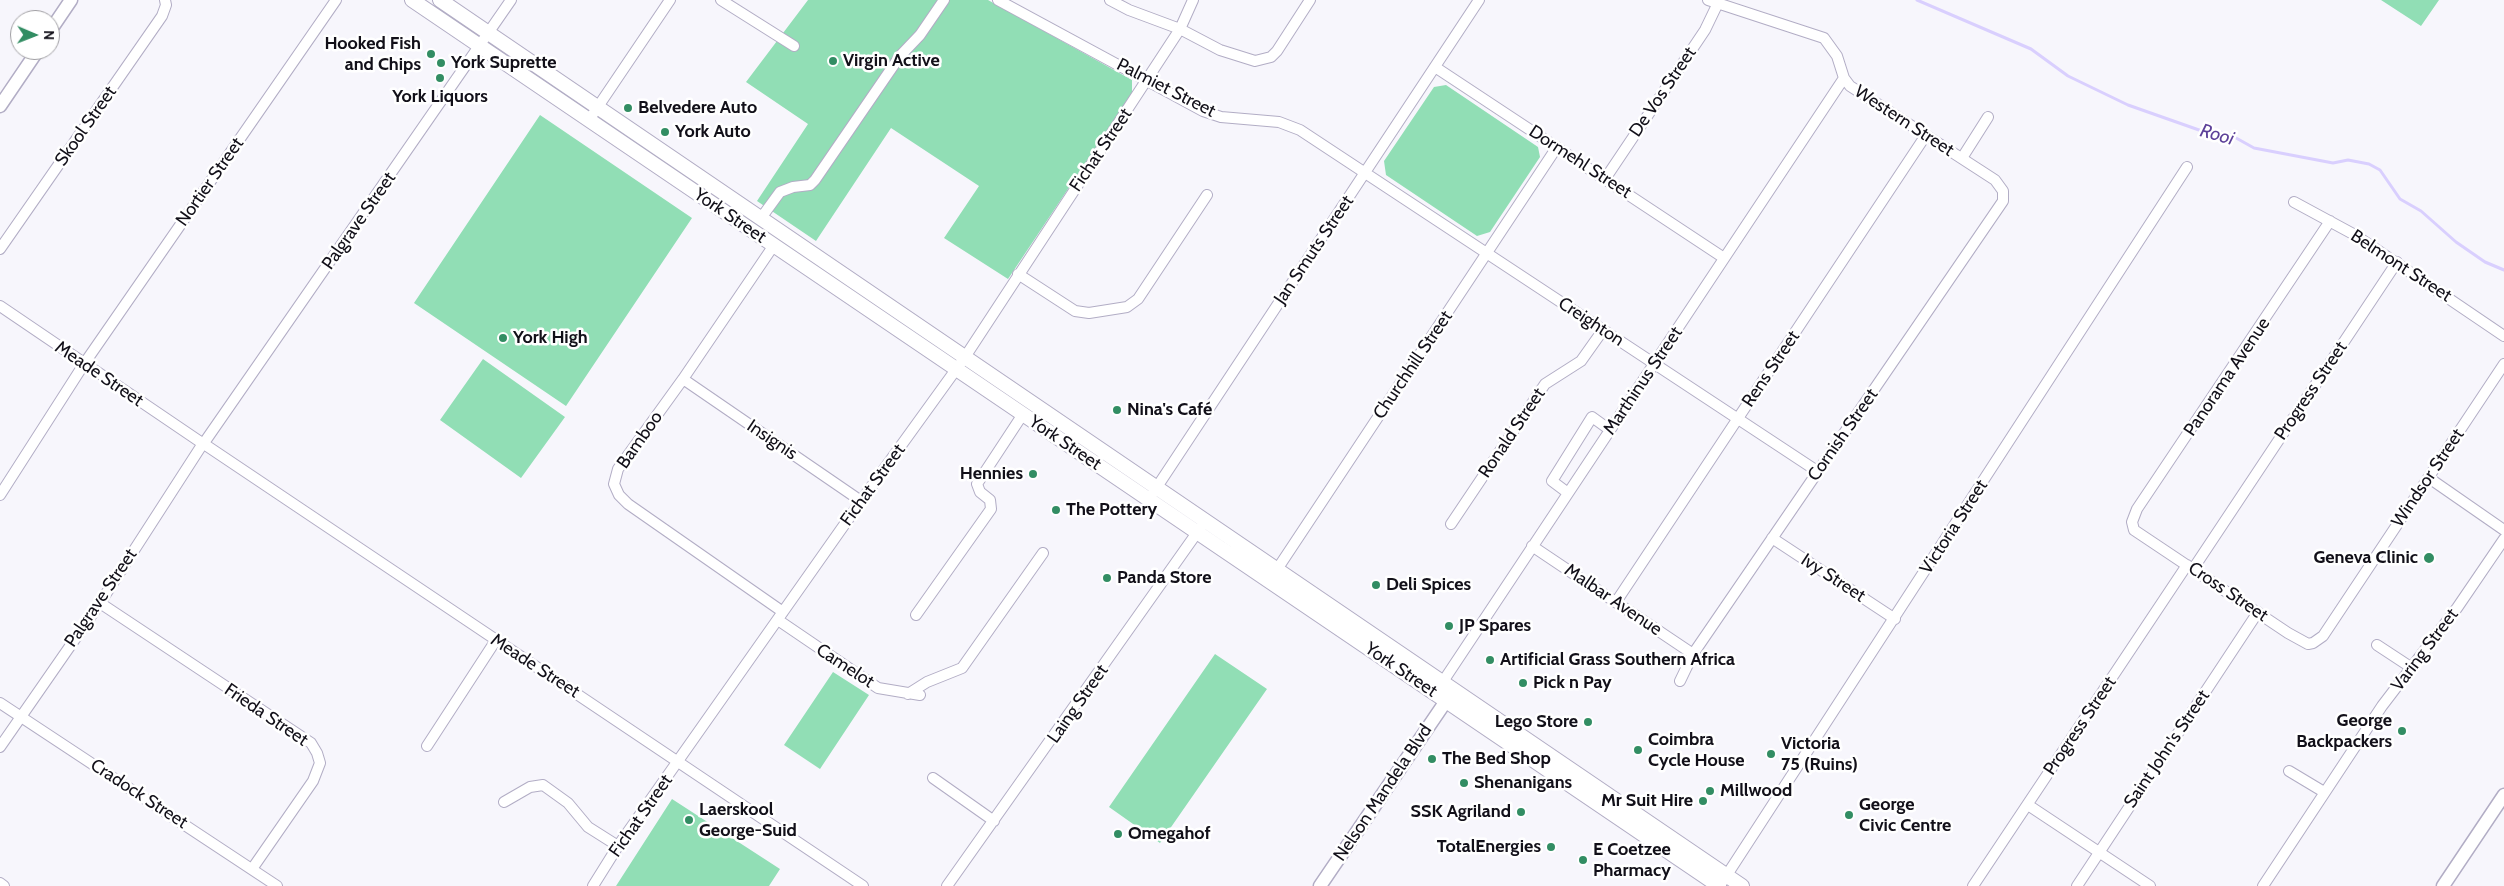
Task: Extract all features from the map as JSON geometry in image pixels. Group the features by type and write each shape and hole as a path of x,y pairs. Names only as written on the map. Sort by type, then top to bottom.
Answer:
{"main road":[{"name":"York Street","path":"412,0 1446,701 1721,883 1742,886"},
{"name":"York Street","path":"440,0 1278,568 1310,594 1442,683 1721,883"}],"street":[{"path":"60,16 71,0"},
{"name":"Skool Street","path":"0,249 162,16 166,5 165,0"},
{"name":"Nortier Street","path":"0,495 84,364 336,0"},
{"name":"Palgrave Street","path":"0,747 100,603 203,444 511,0"},
{"path":"589,120 670,0"},
{"path":"721,0 794,46"},
{"path":"761,218 780,192 793,186 810,185 815,180 900,56 920,35 944,0"},
{"name":"Palmiet Street","path":"998,0 1209,113 1291,126 1365,173"},
{"path":"1110,0 1180,29 1232,55 1245,60 1262,61 1271,57 1277,51 1310,0"},
{"name":"Fichat Street","path":"593,886 618,846 965,357 1180,29 1193,0"},
{"name":"Jan Smuts Street","path":"1148,499 1479,0"},
{"name":"Western Street","path":"1713,2 1824,38 1837,56 1844,78 1857,92 1995,180 2003,190"},
{"name":"De Vos Street","path":"1605,179 1708,24 1713,2"},
{"path":"0,106 31,60"},
{"name":"Dormehl Street","path":"1435,67 1724,258"},
{"name":"Marthinus Street","path":"1442,683 1844,78"},
{"path":"1962,158 1988,117"},
{"name":"Rens Street","path":"1616,602 1926,135"},
{"name":"Churchhill Street","path":"1268,582 1557,147"},
{"name":"Victoria Street","path":"1721,883 1895,619 2187,167"},
{"name":"Creighton","path":"1365,173 1817,471"},
{"name":"Cornish Street","path":"1680,681 1693,654 1817,471 2000,209 2004,200 2003,190"},
{"path":"1018,274 1075,311 1089,313 1127,307 1138,300 1206,196"},
{"name":"Belmont Street","path":"2294,202 2330,221 2397,262 2504,336"},
{"name":"Panorama Avenue","path":"2139,533 2134,530 2132,522 2137,510 2330,221"},
{"name":"Bamboo","path":"774,245 683,379 618,469 615,476 615,490 628,504 781,616"},
{"name":"Progress Street","path":"1973,886 2397,262"},
{"name":"Meade Street","path":"0,306 863,886"},
{"name":"Ronald Street","path":"1451,524 1545,384 1581,361 1603,330"},
{"name":"Windsor Street","path":"2318,641 2504,364"},
{"name":"Insignis","path":"683,379 861,501"},
{"path":"916,615 991,509 990,500 980,492 977,484 1023,414"},
{"path":"1568,493 1552,481 1592,417 1610,430"},
{"path":"2429,478 2504,530"},
{"name":"Laing Street","path":"947,886 1206,520"},
{"name":"Cross Street","path":"2139,533 2302,641 2308,644 2318,641"},
{"name":"Ivy Street","path":"1772,538 1895,619"},
{"name":"Varing Street","path":"2263,886 2382,706 2456,608 2504,539"},
{"name":"Malbar Avenue","path":"1532,546 1693,654"},
{"path":"908,694 927,682 962,668 1043,553"},
{"name":"Frieda Street","path":"100,603 311,743 317,752 320,763 313,781 252,869"},
{"name":"Saint John's Street","path":"2077,886 2258,612"},
{"name":"Camelot","path":"781,616 878,688 920,695"},
{"path":"427,746 496,640"},
{"path":"2377,645 2412,668"},
{"path":"1442,683 1446,701"},
{"name":"Nelson Mandela Blvd","path":"1320,886 1446,701"},
{"name":"Cradock Street","path":"0,703 277,886"},
{"path":"2289,770 2324,792"},
{"path":"933,778 994,821"},
{"path":"504,802 530,787 543,785 568,803 588,826 618,846"},
{"path":"2443,886 2504,795"},
{"path":"2028,805 2150,886"},
{"path":"0,883 4,886"}],"green space":[{"path":"808,0 988,0 1132,80 1132,93 1008,279 944,238 979,186 891,128 816,241 757,201 808,124 746,82"},
{"path":"2381,0 2439,0 2421,26"},
{"path":"1446,85 1538,147 1540,157 1490,232 1477,236 1386,175 1384,161 1434,87"},
{"path":"540,115 692,218 566,406 414,303"},
{"path":"483,359 565,417 521,478 440,420"},
{"path":"1215,654 1267,689 1160,843 1109,807"},
{"path":"833,672 869,695 820,769 784,745"},
{"name":"Laerskool George-Suid","path":"672,799 780,869 769,886 616,886"}],"waterway":[{"name":"Rooi","path":"1917,0 2031,49 2068,76 2128,105 2199,130 2229,134 2254,148 2333,163 2348,160 2369,164 2380,170 2400,199 2421,211 2456,242 2485,262 2504,270"}],"place":[{"name":"Hooked Fish and Chips","path":"431,54"},
{"name":"Virgin Active","path":"833,61"},
{"name":"York Suprette","path":"441,63"},
{"name":"York Liquors","path":"440,78"},
{"name":"Belvedere Auto","path":"628,108"},
{"name":"York Auto","path":"665,132"},
{"name":"York High","path":"503,338"},
{"name":"Nina's Café","path":"1117,410"},
{"name":"Hennies","path":"1033,474"},
{"name":"The Pottery","path":"1056,510"},
{"name":"Geneva Clinic","path":"2429,558"},
{"name":"Panda Store","path":"1107,578"},
{"name":"Deli Spices","path":"1376,585"},
{"name":"JP Spares","path":"1449,626"},
{"name":"Artificial Grass Southern Africa","path":"1490,660"},
{"name":"Pick n Pay","path":"1523,683"},
{"name":"Lego Store","path":"1588,722"},
{"name":"George Backpackers","path":"2402,731"},
{"name":"Coimbra Cycle House","path":"1638,750"},
{"name":"Victoria 75 (Ruins)","path":"1771,754"},
{"name":"The Bed Shop","path":"1432,759"},
{"name":"Shenanigans","path":"1464,783"},
{"name":"Millwood","path":"1710,791"},
{"name":"Mr Suit Hire","path":"1703,801"},
{"name":"SSK Agriland","path":"1521,812"},
{"name":"George Civic Centre","path":"1849,815"},
{"name":"Laerskool George-Suid","path":"689,820"},
{"name":"Omegahof","path":"1118,834"},
{"name":"TotalEnergies","path":"1551,847"},
{"name":"E Coetzee Pharmacy","path":"1583,860"}]}
